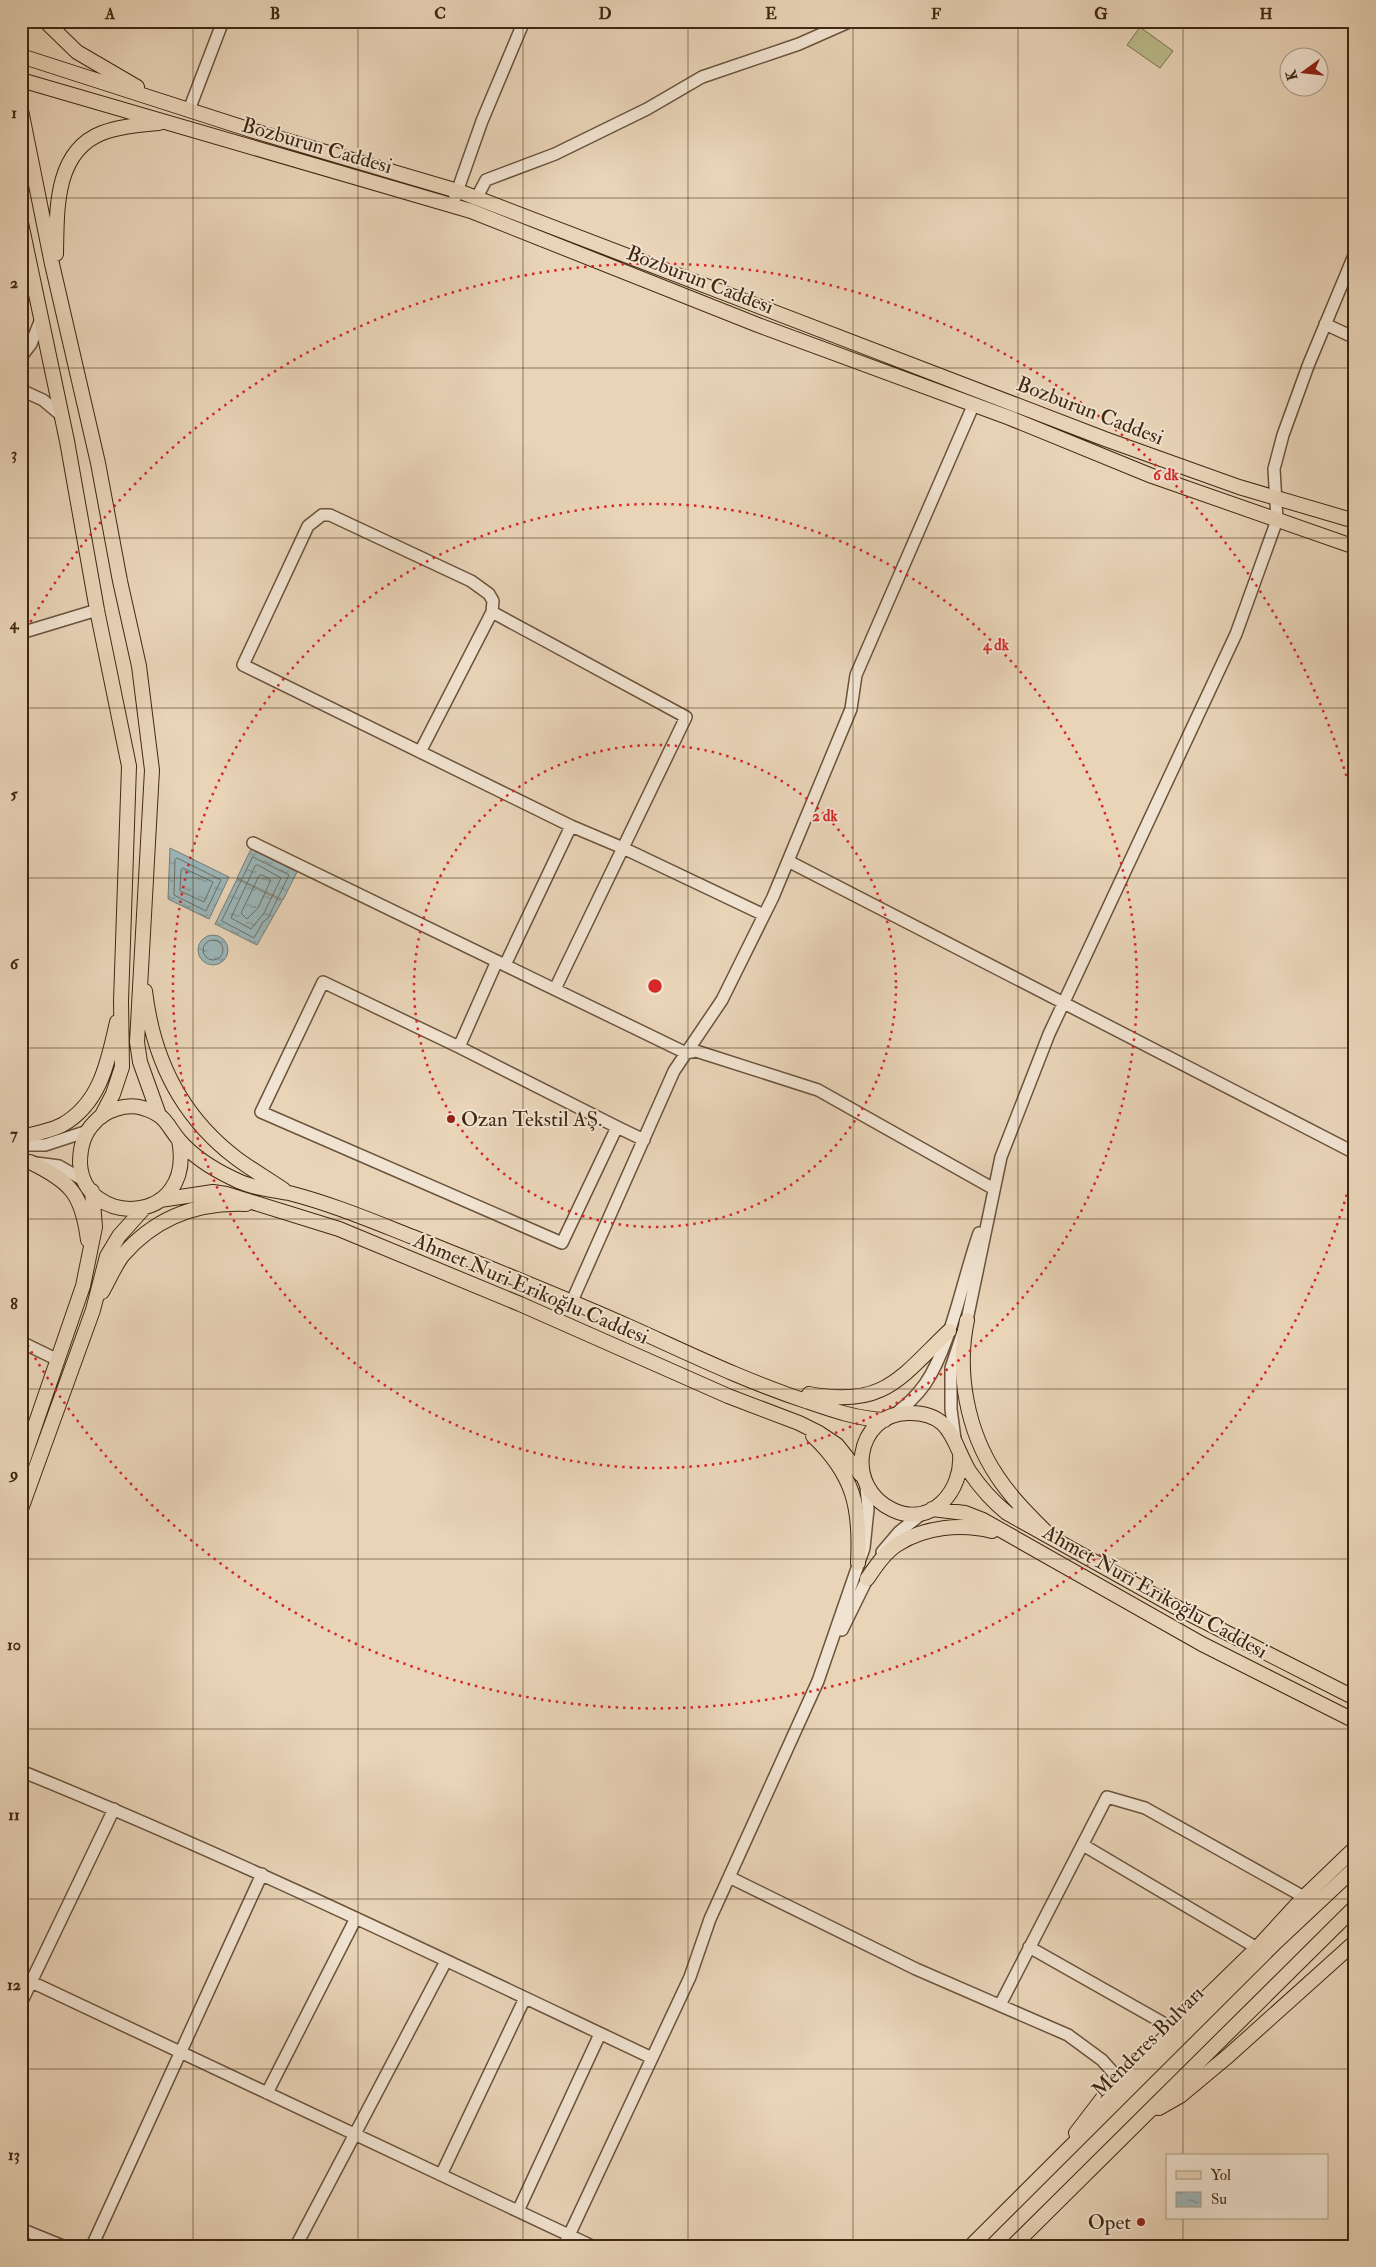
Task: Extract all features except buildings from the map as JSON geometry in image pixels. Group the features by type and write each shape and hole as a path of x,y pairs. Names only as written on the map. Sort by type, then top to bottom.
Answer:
{"main road":[{"path":"45,21 77,52 161,101"},
{"name":"Bozburun Caddesi","path":"21,56 189,110 457,190 1105,439 1239,487 1355,521"},
{"name":"Bozburun Caddesi","path":"21,80 472,212 758,325 874,367 973,406 1010,418 1152,476 1355,548"},
{"path":"21,110 56,280 98,463 120,581 139,666 152,770 136,1042 142,1069 159,1115"},
{"path":"56,280 58,195 63,176 71,158 84,144 101,134 116,129 165,122"},
{"path":"21,223 62,416 97,610 129,766 121,1002 122,1067 116,1088 101,1117"},
{"path":"142,964 153,1037 167,1075 183,1101 198,1122 236,1158 289,1193"},
{"path":"21,1137 62,1125 74,1117 93,1095 106,1070 121,1002"},
{"path":"125,1107 142,1108 159,1115 170,1125 179,1140 182,1156 180,1173 172,1188 160,1200 145,1207 128,1209 112,1206 97,1197 80,1168 80,1151 88,1131 108,1111 125,1107"},
{"name":"Ahmet Nuri Erikoğlu Caddesi","path":"179,1140 209,1166 232,1179 254,1187 289,1193 349,1212 572,1300 766,1387 850,1416 888,1418"},
{"path":"26,1162 56,1174 75,1194 85,1220 89,1262"},
{"path":"21,1466 58,1360 89,1262 95,1227 89,1186"},
{"name":"Ahmet Nuri Erikoğlu Caddesi","path":"160,1200 213,1192 240,1197 339,1229 520,1304 728,1396 799,1423 837,1445 855,1466 864,1482"},
{"path":"93,1310 122,1256 148,1231 168,1218 202,1206 229,1204 262,1205"},
{"path":"21,1509 93,1310 100,1278 110,1251 119,1236 145,1207"},
{"path":"967,1320 963,1341 963,1373 970,1415 981,1446 997,1476 1006,1488 1054,1541"},
{"path":"766,1387 826,1398 845,1398 873,1394 890,1387 902,1378 949,1331"},
{"path":"906,1413 928,1416 946,1427 955,1439 961,1465 956,1487 942,1504 928,1511 910,1514 890,1509 874,1498 864,1482 860,1462 864,1445 872,1431 888,1418 906,1413"},
{"path":"799,1423 833,1458 850,1486 859,1526 858,1563"},
{"name":"Ahmet Nuri Erikoğlu Caddesi","path":"960,1454 973,1476 996,1504 1007,1513 1054,1541 1172,1605 1355,1698"},
{"name":"Ahmet Nuri Erikoğlu Caddesi","path":"928,1511 965,1513 1012,1536 1202,1644 1354,1721"},
{"path":"867,1579 878,1563 897,1544 922,1533 946,1528 971,1527 1012,1536"},
{"path":"971,2246 1046,2172 1102,2099 1125,2085 1174,2029 1355,1848"},
{"name":"Menderes Bulvarı","path":"1125,2085 1355,1868"},
{"path":"1013,2246 1296,1963 1355,1907"},
{"path":"1145,2116 1187,2090 1228,2056 1355,1942"}],"street":[{"path":"189,110 223,21"},
{"path":"452,206 482,121 524,21"},
{"path":"477,198 486,180 555,154 647,108 702,77 799,44 850,21"},
{"path":"955,1439 951,1409 951,1368 967,1320 1001,1157 1063,1003 1236,634 1277,520 1274,470 1283,435 1325,324 1355,253"},
{"path":"21,357 31,344 41,318"},
{"path":"1325,324 1355,338"},
{"path":"21,390 43,400 62,416"},
{"path":"572,1300 674,1071 722,1000 764,915 851,709 856,675 973,406"},
{"path":"420,752 492,612 493,601 489,594 471,581 330,515 322,515 308,526 243,666 571,826 623,848 764,915"},
{"path":"21,633 97,610"},
{"path":"492,612 686,717 555,989"},
{"path":"459,1047 571,826"},
{"path":"253,843 686,1053 696,1051 818,1090 994,1189"},
{"path":"788,861 1355,1153"},
{"path":"617,1128 562,1243 261,1112 323,982 459,1047 644,1140"},
{"path":"21,1145 45,1145 88,1131"},
{"path":"26,1162 59,1166 89,1186"},
{"path":"888,1418 910,1402 926,1382 949,1331 970,1257 994,1189"},
{"path":"21,1342 58,1360"},
{"path":"564,2246 690,1976 710,1919 818,1681 866,1539 868,1499 864,1482"},
{"path":"828,1653 887,1545 928,1511"},
{"path":"21,1771 114,1809 262,1874 652,2058"},
{"path":"1000,2005 1107,1797 1145,1808 1304,1897"},
{"path":"21,2003 26,1979 114,1809"},
{"path":"1083,1845 1256,1948"},
{"path":"92,2246 262,1874"},
{"path":"729,1876 916,1969 1068,2035 1102,2060 1125,2085"},
{"path":"267,2093 356,1918"},
{"path":"1029,1947 1174,2029"},
{"path":"296,2246 446,1961"},
{"path":"26,1979 592,2246"},
{"path":"441,2175 525,1998"},
{"path":"518,2211 600,2034"},
{"path":"21,2230 63,2246"}],"green space":[{"path":"1140,27 1173,51 1160,68 1127,45"}],"water":[{"path":"170,848 229,877 209,919 168,899"},
{"path":"251,849 297,872 283,900 237,878"},
{"path":"237,879 282,901 257,945 215,924"},
{"path":"213,935 224,939 228,950 224,961 213,965 202,961 198,950 202,939"}],"place":[{"name":"Ozan Tekstil AŞ.","path":"451,1119"},
{"name":"Opet","path":"1141,2222"}]}
